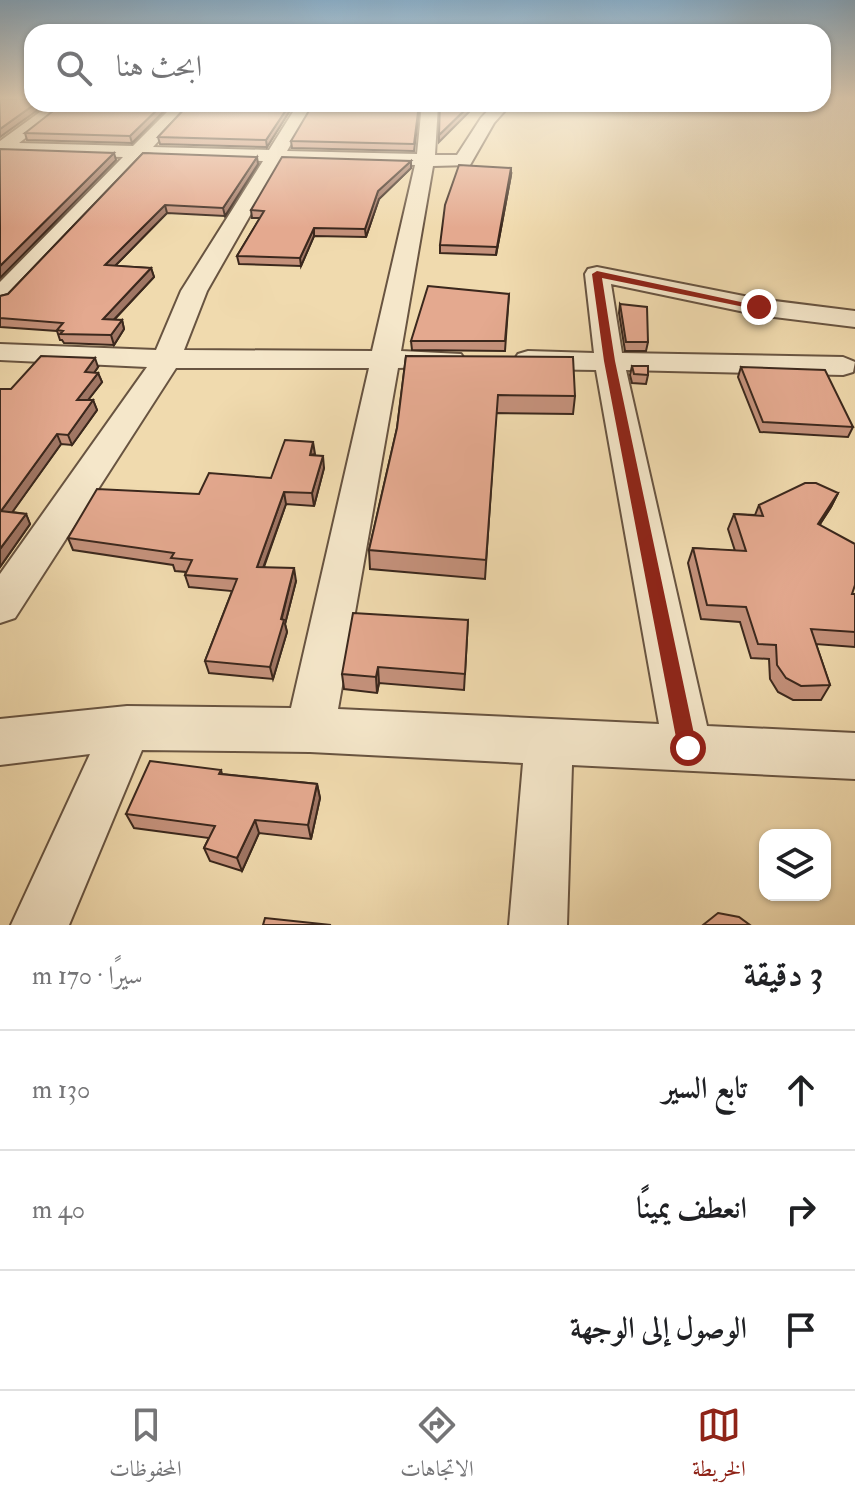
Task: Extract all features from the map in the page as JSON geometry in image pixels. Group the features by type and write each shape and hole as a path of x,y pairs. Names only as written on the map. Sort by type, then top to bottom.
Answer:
{"street":[{"path":"0,296 148,142"},
{"path":"0,606 167,359 194,291 282,142"},
{"path":"310,730 386,360 427,142"},
{"path":"1,148 275,153 463,161 474,142"},
{"path":"688,748 609,361 597,274 759,307 855,319"},
{"path":"817,314 849,375"},
{"path":"0,352 167,359 609,361 849,375"},
{"path":"40,925 127,728"},
{"path":"0,742 127,728 310,730 855,756"},
{"path":"538,925 549,741"}],"building":[{"path":"339,142 414,142 414,144"},
{"path":"0,149 114,153 0,266"},
{"path":"143,153 257,157 223,208 165,205 105,265 151,268 103,319 122,320 111,335 60,334 63,331 57,330 63,323 0,318 0,296 8,294"},
{"path":"282,157 411,161 378,191 365,229 314,228 300,258 237,256 264,211 251,210"},
{"path":"459,165 511,168 497,247 440,245 445,205"},
{"path":"428,286 509,294 505,341 411,341"},
{"path":"620,304 647,307 648,342 626,342"},
{"path":"41,356 95,358 85,372 98,373 77,400 93,400 68,435 57,434 1,511 26,514 0,549 0,389 11,389"},
{"path":"406,356 573,357 575,396 498,395 486,560 369,550 397,428"},
{"path":"632,366 648,366 648,375 634,374"},
{"path":"741,367 825,370 853,427 763,422"},
{"path":"285,440 313,442 310,455 323,456 312,493 284,492 257,567 294,568 281,619 284,620 270,667 205,661 237,579 185,575 192,560 171,558 174,553 68,538 97,489 199,494 209,473 271,478"},
{"path":"805,483 816,483 838,493 818,524 855,544 855,585 852,594 855,594 855,632 811,629 830,685 801,686 786,678 777,665 776,645 758,644 746,607 707,605 693,548 746,551 734,514 763,516 759,505"},
{"path":"353,613 468,620 465,674 378,667 376,677 342,674"},
{"path":"150,761 221,770 219,774 317,784 308,825 255,820 237,858 204,848 215,826 126,814"},
{"path":"718,913 739,917 750,925 703,925"},
{"path":"265,918 331,925 263,925"}],"route":[{"path":"688,748 609,361 597,274 759,307"}]}
